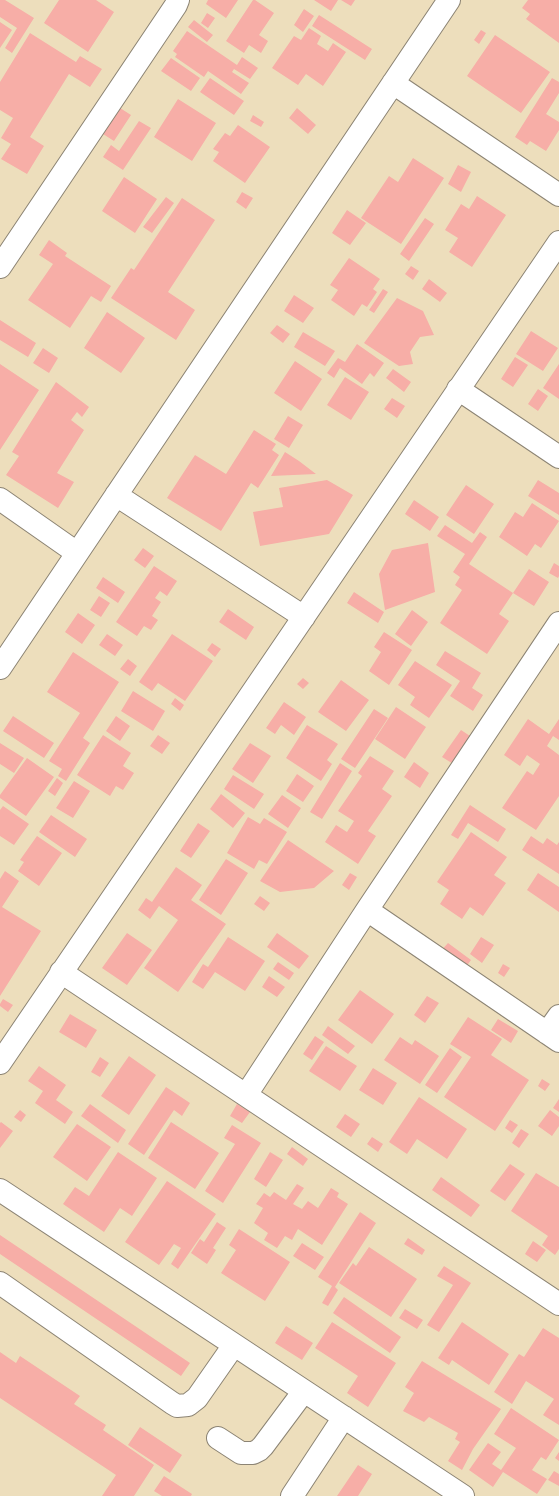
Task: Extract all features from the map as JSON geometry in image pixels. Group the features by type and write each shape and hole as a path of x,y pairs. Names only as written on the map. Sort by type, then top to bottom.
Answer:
{"street":[{"path":"0,267 178,0"},
{"path":"0,668 449,0"},
{"path":"393,83 559,194"},
{"path":"0,1063 559,242"},
{"path":"458,389 559,457"},
{"path":"116,494 304,617"},
{"path":"0,499 76,553"},
{"path":"246,1095 367,910 559,623"},
{"path":"367,910 555,1030"},
{"path":"61,972 559,1304"},
{"path":"0,1190 463,1496"},
{"path":"0,1283 172,1404 177,1406 188,1405 197,1398 234,1344"},
{"path":"218,1438 241,1453 253,1453 259,1450 304,1391"},
{"path":"292,1496 344,1417"}],"building":[{"path":"0,0 5,0 34,18 12,53 5,48 17,28 0,17"},
{"path":"59,0 96,0 114,12 88,52 44,23"},
{"path":"208,0 238,0 226,18 206,4"},
{"path":"253,0 274,13 259,35 268,41 261,53 249,45 244,53 226,41"},
{"path":"314,0 338,0 331,11"},
{"path":"341,0 355,0 351,6"},
{"path":"528,0 559,0 559,43 526,19 530,14 522,8"},
{"path":"304,9 314,16 303,32 294,25"},
{"path":"207,13 215,18 208,28 201,23"},
{"path":"319,15 372,49 365,60 312,26"},
{"path":"194,20 213,35 207,42 188,27"},
{"path":"0,22 12,30 0,48"},
{"path":"309,28 321,36 317,44 328,51 333,43 346,52 323,86 306,74 298,85 272,68 294,36 301,40"},
{"path":"481,30 486,33 479,44 474,40"},
{"path":"187,31 237,65 242,57 258,68 250,79 234,69 232,72 249,83 241,94 208,71 204,77 175,57 177,54 173,51"},
{"path":"30,33 76,62 80,56 102,69 90,87 69,74 30,137 44,146 27,174 1,159 11,144 1,138 13,118 0,110 0,82"},
{"path":"495,35 550,72 521,113 467,76"},
{"path":"171,58 200,78 191,91 161,71"},
{"path":"210,78 244,101 234,115 200,92"},
{"path":"552,78 559,82 559,93 546,114 559,122 559,130 546,151 530,141 527,145 515,137"},
{"path":"178,99 216,123 192,161 154,137"},
{"path":"120,108 131,115 114,141 103,134"},
{"path":"297,108 316,125 308,134 289,118"},
{"path":"253,115 264,122 261,127 250,121"},
{"path":"139,121 151,128 123,170 103,157 111,145 119,151"},
{"path":"238,125 270,147 245,183 213,161 219,152 213,149 225,133 230,136"},
{"path":"413,158 444,178 401,244 361,218 389,176 398,182"},
{"path":"458,165 471,172 461,192 448,184"},
{"path":"124,177 157,199 135,233 102,211"},
{"path":"242,192 253,198 246,209 236,202"},
{"path":"477,196 506,215 472,267 449,252 458,238 445,230 461,204 469,209"},
{"path":"166,197 174,203 152,233 143,227"},
{"path":"182,198 215,220 168,292 195,310 176,340 111,298 131,268 134,270"},
{"path":"347,210 366,223 350,245 332,233"},
{"path":"425,218 434,224 409,261 400,254"},
{"path":"49,240 67,253 65,256 111,286 101,302 91,296 70,328 28,300 53,264 39,255"},
{"path":"349,258 380,279 373,289 377,292 367,307 362,304 354,316 331,300 338,290 330,285"},
{"path":"411,266 419,271 413,280 405,274"},
{"path":"429,279 447,293 440,302 422,289"},
{"path":"383,289 388,292 374,313 369,310"},
{"path":"294,295 314,308 303,323 284,311"},
{"path":"397,298 423,311 434,335 420,337 410,352 413,364 399,366 364,343"},
{"path":"107,312 145,338 121,373 84,348"},
{"path":"0,320 36,343 28,357 0,340"},
{"path":"277,325 290,334 283,343 270,333"},
{"path":"531,331 558,348 543,371 516,354"},
{"path":"303,332 335,351 325,366 294,347"},
{"path":"357,344 384,363 374,377 370,373 362,384 340,368 334,378 327,373 338,358 345,362"},
{"path":"43,348 58,358 49,373 33,363"},
{"path":"515,357 528,365 513,387 501,379"},
{"path":"295,361 322,379 301,411 274,393"},
{"path":"0,364 39,390 0,450"},
{"path":"559,364 559,399 543,388"},
{"path":"393,369 411,382 404,392 386,378"},
{"path":"345,377 369,392 351,420 327,405"},
{"path":"56,382 89,407 82,417 77,412 71,420 84,430 57,473 74,482 58,508 6,475 19,456 12,452"},
{"path":"538,389 548,396 538,411 528,404"},
{"path":"392,398 405,406 397,418 384,409"},
{"path":"288,416 303,425 289,448 274,439"},
{"path":"254,430 276,444 272,450 279,455 258,488 251,483 221,531 167,498 195,455 226,474"},
{"path":"285,452 299,461 316,474 271,476"},
{"path":"327,480 353,495 329,534 260,546 253,512 283,507 279,488"},
{"path":"538,480 559,493 559,515 528,496"},
{"path":"466,485 494,504 474,534 446,515"},
{"path":"414,500 439,517 430,531 405,514"},
{"path":"532,503 559,521 541,548 535,544 527,556 499,537 515,512 523,517"},
{"path":"445,525 472,543 480,532 487,537 469,564 513,593 499,614 509,621 487,654 440,623 462,590 455,585 460,577 453,572 465,554 437,536"},
{"path":"428,543 435,592 385,610 379,574 392,550"},
{"path":"143,548 154,556 145,568 134,560"},
{"path":"554,563 559,566 558,578 549,573"},
{"path":"154,566 177,581 167,596 160,591 155,598 161,602 152,616 158,620 151,630 144,626 137,636 116,622"},
{"path":"529,569 549,582 534,606 513,593"},
{"path":"103,577 125,592 118,603 96,588"},
{"path":"354,592 384,612 378,623 347,603"},
{"path":"99,596 110,603 101,617 90,610"},
{"path":"228,609 254,627 246,640 219,622"},
{"path":"412,610 428,622 411,646 395,634"},
{"path":"78,613 95,625 82,644 65,632"},
{"path":"384,632 412,650 389,685 369,671 381,652 374,647"},
{"path":"107,634 123,645 115,656 99,645"},
{"path":"172,634 213,661 185,701 158,683 152,691 139,682"},
{"path":"212,643 221,649 215,657 207,650"},
{"path":"445,651 481,673 472,688 483,695 473,711 450,696 460,681 436,665"},
{"path":"73,652 119,682 83,738 90,743 66,781 58,776 62,769 49,761 80,713 47,692"},
{"path":"128,659 137,666 130,676 120,669"},
{"path":"415,661 452,685 429,718 410,705 415,697 398,685"},
{"path":"303,678 309,683 303,689 297,684"},
{"path":"341,680 369,700 346,731 318,712"},
{"path":"133,691 165,711 153,731 121,711"},
{"path":"175,698 184,705 180,711 171,704"},
{"path":"284,702 306,717 294,735 281,725 275,734 266,728"},
{"path":"396,707 426,727 405,759 375,739"},
{"path":"374,709 388,718 355,768 341,759"},
{"path":"13,716 54,743 44,758 3,731"},
{"path":"116,716 130,726 120,741 106,731"},
{"path":"528,719 549,734 559,719 559,740 553,736 547,746 559,755 559,796 536,830 502,808 527,771 533,775 540,764 527,755 520,766 504,755"},
{"path":"307,725 338,744 327,760 332,764 321,781 286,758"},
{"path":"461,730 473,738 455,765 442,757"},
{"path":"103,735 131,753 123,766 134,773 123,790 116,786 110,796 77,775"},
{"path":"158,735 170,743 162,754 150,746"},
{"path":"0,743 24,758 14,773 0,764"},
{"path":"250,743 271,756 253,783 232,769"},
{"path":"370,756 394,771 382,789 392,796 368,831 376,836 358,864 325,842 336,825 347,832 354,821 338,811 362,776 358,773"},
{"path":"27,758 54,777 26,816 0,798 0,795"},
{"path":"414,762 429,773 420,788 404,777"},
{"path":"340,763 352,771 322,819 310,812"},
{"path":"297,774 314,786 303,802 286,791"},
{"path":"233,775 264,794 254,809 224,789"},
{"path":"57,778 63,783 55,796 48,791"},
{"path":"74,781 90,791 73,818 56,808"},
{"path":"221,794 245,813 233,828 210,809"},
{"path":"282,795 301,808 288,828 268,814"},
{"path":"470,805 506,829 498,842 468,823 458,839 451,835"},
{"path":"3,806 29,824 14,845 0,836 0,810"},
{"path":"51,815 87,839 75,857 39,832"},
{"path":"248,817 260,824 264,818 287,832 267,864 259,860 254,869 227,853"},
{"path":"198,823 210,831 191,858 180,851"},
{"path":"471,832 507,857 494,875 506,883 483,916 470,907 462,919 440,904 449,890 437,882"},
{"path":"37,836 62,853 39,886 18,871 24,862 20,860"},
{"path":"531,836 543,844 547,838 557,845 559,842 559,874 522,850"},
{"path":"288,840 334,871 314,888 280,892 260,881"},
{"path":"226,859 248,873 221,915 199,900"},
{"path":"176,867 202,885 191,900 226,924 178,992 144,968 178,920 159,906 150,919 138,910 146,898 152,902"},
{"path":"5,871 19,881 2,907 41,931 0,996 0,879"},
{"path":"350,873 357,877 349,890 342,885"},
{"path":"538,873 559,887 559,912 527,890"},
{"path":"260,896 270,903 264,911 254,904"},
{"path":"127,933 152,950 127,985 102,968"},
{"path":"277,933 309,956 299,969 267,947"},
{"path":"228,937 265,961 245,991 215,972 203,989 192,982 203,964 208,967"},
{"path":"481,937 494,945 482,963 470,954"},
{"path":"448,943 471,960 463,971 439,953"},
{"path":"278,962 294,973 289,980 273,969"},
{"path":"503,964 510,968 504,977 498,973"},
{"path":"269,976 285,987 277,997 262,987"},
{"path":"360,990 394,1014 372,1044 338,1020"},
{"path":"427,996 439,1003 425,1023 414,1015"},
{"path":"3,999 13,1005 8,1012 0,1006"},
{"path":"70,1014 97,1030 86,1048 59,1032"},
{"path":"468,1017 502,1039 491,1055 529,1080 495,1131 444,1097 471,1057 450,1044"},
{"path":"498,1019 518,1031 511,1043 491,1030"},
{"path":"328,1026 355,1046 348,1054 322,1035"},
{"path":"315,1036 324,1042 312,1060 303,1054"},
{"path":"400,1037 412,1045 415,1040 439,1056 420,1084 384,1060"},
{"path":"326,1046 357,1066 340,1091 309,1071"},
{"path":"450,1048 462,1057 437,1093 425,1085"},
{"path":"129,1056 156,1075 129,1115 101,1096"},
{"path":"100,1057 109,1063 100,1077 91,1072"},
{"path":"39,1066 66,1085 56,1100 73,1112 65,1124 35,1103 43,1091 28,1081"},
{"path":"373,1068 397,1083 383,1105 359,1090"},
{"path":"542,1079 550,1084 545,1091 538,1086"},
{"path":"166,1087 190,1103 182,1116 174,1110 144,1155 128,1144"},
{"path":"419,1097 467,1129 447,1159 417,1139 407,1154 389,1142"},
{"path":"559,1099 559,1112 553,1108"},
{"path":"90,1104 126,1130 118,1143 81,1116"},
{"path":"237,1104 250,1112 242,1123 230,1116"},
{"path":"20,1110 26,1115 21,1122 14,1117"},
{"path":"550,1110 559,1117 559,1126 552,1136 538,1126"},
{"path":"345,1114 360,1124 351,1137 336,1127"},
{"path":"510,1120 518,1125 512,1133 505,1128"},
{"path":"1,1122 13,1131 0,1148 0,1123"},
{"path":"171,1122 219,1153 195,1189 148,1158"},
{"path":"77,1124 111,1147 87,1181 53,1157"},
{"path":"232,1125 261,1143 223,1203 205,1191 235,1144 224,1138"},
{"path":"521,1129 529,1134 519,1148 512,1143"},
{"path":"372,1137 383,1144 378,1152 367,1144"},
{"path":"292,1147 308,1159 303,1166 287,1154"},
{"path":"118,1152 157,1178 132,1216 120,1208 104,1232 63,1204 75,1187 89,1196"},
{"path":"270,1152 283,1160 266,1187 254,1179"},
{"path":"510,1164 525,1174 505,1201 490,1191"},
{"path":"536,1173 559,1187 559,1249 555,1255 542,1245 548,1236 511,1211"},
{"path":"441,1177 480,1205 471,1217 432,1190"},
{"path":"167,1181 216,1214 178,1269 171,1264 181,1248 174,1244 159,1265 125,1242"},
{"path":"297,1184 304,1188 293,1204 302,1209 308,1201 318,1208 331,1188 339,1193 337,1197 348,1204 322,1245 298,1229 292,1240 285,1236 277,1248 264,1240 268,1233 254,1223 263,1208 256,1204 264,1193 270,1197 274,1192 286,1200"},
{"path":"360,1212 376,1223 335,1287 338,1290 328,1306 322,1303 332,1286 318,1277"},
{"path":"217,1222 226,1228 213,1248 216,1250 207,1264 191,1253 200,1239 204,1242"},
{"path":"239,1229 290,1262 265,1301 221,1273 236,1250 229,1245"},
{"path":"0,1235 190,1363 181,1376 0,1254"},
{"path":"408,1238 425,1250 422,1255 404,1244"},
{"path":"533,1241 546,1250 537,1262 525,1254"},
{"path":"302,1243 324,1257 315,1270 293,1256"},
{"path":"369,1247 417,1279 391,1317 339,1283 353,1263 356,1266"},
{"path":"444,1266 471,1283 439,1332 427,1325 453,1285 437,1276"},
{"path":"344,1297 401,1337 390,1353 333,1313"},
{"path":"405,1309 423,1320 417,1329 399,1318"},
{"path":"332,1322 396,1363 368,1407 347,1393 358,1376 315,1348"},
{"path":"462,1322 509,1354 489,1385 452,1360 449,1365 438,1358"},
{"path":"286,1326 313,1343 302,1360 275,1343"},
{"path":"543,1328 559,1338 559,1425 543,1415 554,1399 526,1381 512,1404 494,1392 519,1354 524,1357"},
{"path":"0,1352 16,1363 20,1356 80,1396 74,1404 106,1425 103,1430 154,1465 134,1496 102,1496 116,1475 0,1398"},
{"path":"422,1361 501,1409 473,1449 462,1470 448,1461 460,1442 455,1439 458,1433 429,1417 424,1422 403,1411 414,1393 405,1387"},
{"path":"511,1408 559,1440 546,1460 541,1457 532,1470 547,1479 537,1494 503,1472 493,1487 469,1470 488,1443 501,1452 492,1464 501,1470 516,1448 494,1434"},
{"path":"140,1427 182,1455 170,1473 128,1445"},
{"path":"559,1452 559,1461 555,1458"},
{"path":"358,1465 372,1474 358,1496 337,1496"},
{"path":"554,1471 559,1474 559,1486 548,1480"},
{"path":"164,1476 192,1494 191,1496 162,1496 154,1491"}]}
